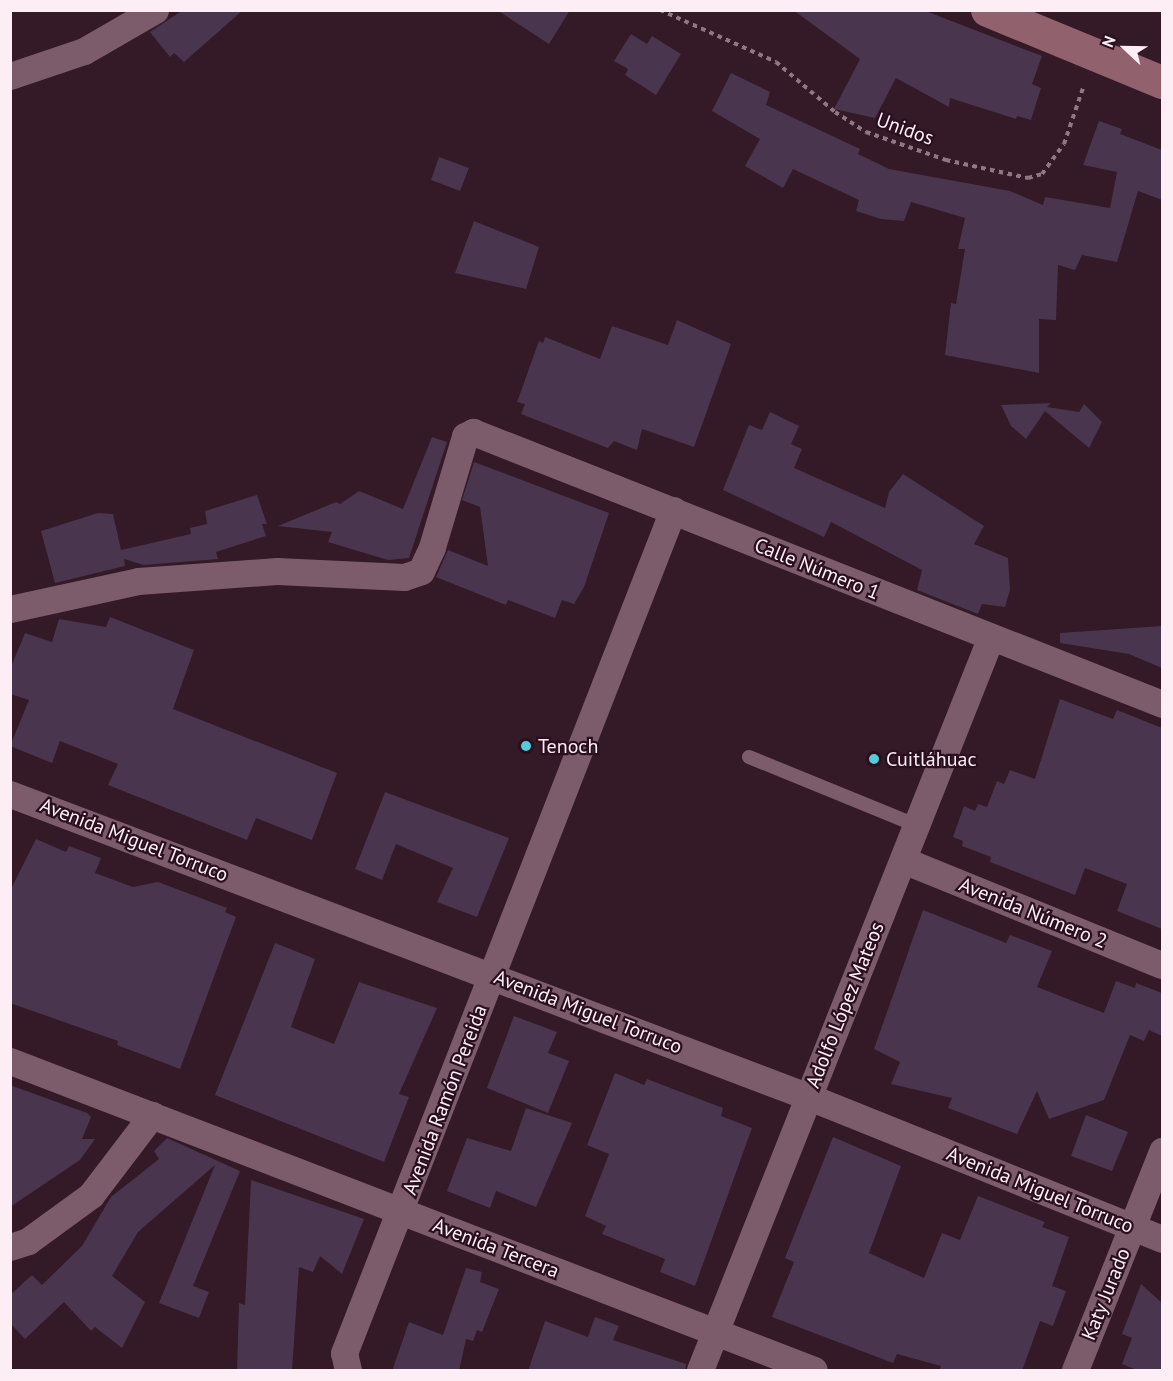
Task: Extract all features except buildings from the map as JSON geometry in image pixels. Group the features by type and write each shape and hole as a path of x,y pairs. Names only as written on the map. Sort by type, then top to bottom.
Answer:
{"main road":[{"path":"987,10 1162,82"}],"street":[{"path":"10,76 84,51 155,10"},
{"name":"Calle Número 1","path":"10,609 138,581 277,571 404,577 421,571 432,547 465,436 473,432 673,510 990,639 1162,704"},
{"name":"Avenida Ramón Pereida","path":"346,1362 402,1211 673,510"},
{"name":"Adolfo López Mateos","path":"700,1371 990,639"},
{"name":"Avenida Miguel Torruco","path":"10,794 809,1097 1162,1239"},
{"name":"Avenida Número 2","path":"903,860 1162,965"},
{"name":"Avenida Tercera","path":"10,1061 814,1371"},
{"path":"10,1247 27,1241 91,1196 152,1115"},
{"name":"Katy Jurado","path":"1075,1371 1162,1151"}],"lane":[{"path":"749,757 916,825"}],"path":[{"name":"Unidos","path":"660,10 776,62 835,112 866,132 946,160 1028,178 1042,174 1064,144 1095,56"}],"place":[{"name":"Tenoch","path":"526,746"},
{"name":"Cuitláhuac","path":"874,759"}]}
